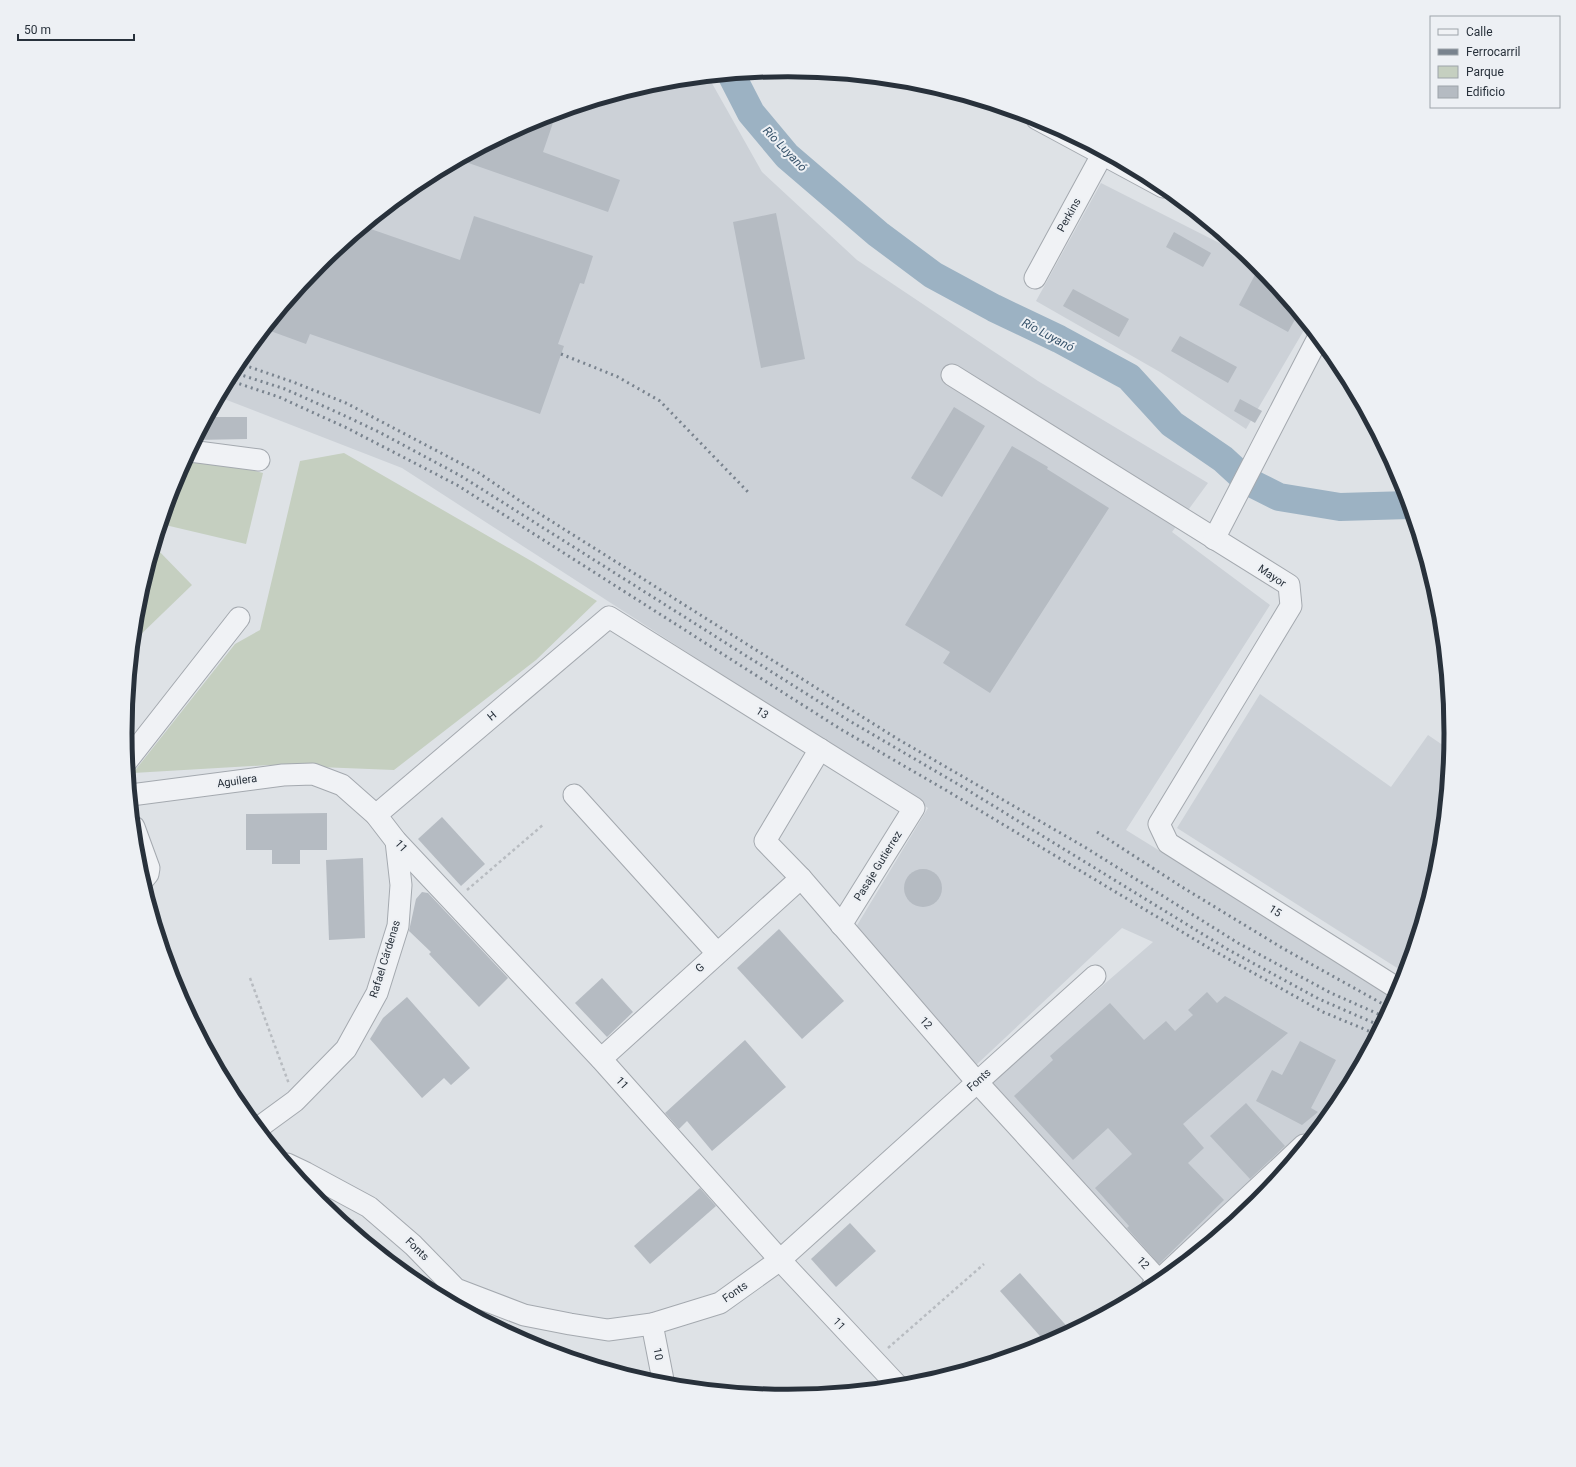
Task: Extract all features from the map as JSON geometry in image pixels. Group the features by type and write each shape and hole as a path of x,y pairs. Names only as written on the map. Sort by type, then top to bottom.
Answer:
{"street":[{"name":"Perkins","path":"1035,278 1101,157"},
{"path":"952,375 1214,539 1315,343"},
{"path":"195,452 259,460"},
{"name":"Mayor","path":"1159,824 1291,606 1289,585 1214,539"},
{"name":"13","path":"609,617 914,808"},
{"name":"H","path":"376,815 609,617"},
{"path":"132,754 239,618"},
{"name":"12","path":"820,749 766,841 801,878 978,1082 1160,1274"},
{"name":"Aguilera","path":"135,795 283,775 313,774 342,785"},
{"name":"11","path":"342,785 376,815 396,841 600,1059 780,1260 893,1381"},
{"path":"574,796 717,953"},
{"name":"Pasaje Gutierrez","path":"841,925 914,808"},
{"name":"15","path":"1159,824 1168,843 1394,986"},
{"name":"Rafael Cárdenas","path":"262,1125 295,1101 346,1049 376,993 398,926 401,885 396,841"},
{"path":"142,848 149,868 147,875"},
{"name":"G","path":"600,1059 801,878"},
{"name":"Fonts","path":"296,1168 369,1208 413,1245 456,1289 524,1315 570,1324 608,1330 652,1324 720,1303 780,1260 1095,976"},
{"path":"1197,1247 1282,1166"},
{"path":"456,1289 461,1302"},
{"name":"10","path":"652,1324 663,1377"}],"path":[{"path":"454,902 544,824"},
{"path":"250,978 295,1101"},
{"path":"874,1361 984,1264"}],"shaded area":[{"path":"711,82 762,172 857,260 1038,381 1208,483 1172,532 1270,605 1126,830 1391,994 1357,1062 1334,1098 1318,1121 1158,1270 991,1082 1153,942 1122,928 974,1067 856,927 928,808 402,468 223,399 267,334 294,301 324,269 355,240 388,213 423,188 460,165 498,145 537,127 577,112 618,99 660,90"},
{"path":"1101,183 1230,248 1282,301 1305,329 1246,429 1160,372 1036,301"},
{"path":"1260,694 1391,787 1428,735 1444,746 1443,776 1439,819 1432,862 1410,945 1401,970 1177,828"}],"green space":[{"path":"344,453 533,562 597,601 536,660 394,770 269,765 133,773 235,644 260,630 300,461"},
{"path":"193,456 263,473 246,544 165,525 181,482"},
{"path":"158,550 192,585 139,636 144,605"}],"building":[{"path":"554,121 543,152 620,180 608,212 466,162 498,145"},
{"path":"776,213 805,359 761,368 733,222"},
{"path":"474,216 593,256 584,284 580,283 558,344 564,346 540,414 310,334 306,344 270,331 294,301 324,269 369,228 460,260"},
{"path":"1174,232 1211,253 1203,267 1166,247"},
{"path":"1256,273 1296,318 1288,332 1239,305"},
{"path":"1073,289 1129,319 1119,337 1063,306"},
{"path":"1180,336 1237,367 1228,383 1171,351"},
{"path":"1240,399 1262,411 1255,423 1234,411"},
{"path":"954,407 985,426 942,497 911,478"},
{"path":"213,417 247,417 247,439 201,440"},
{"path":"1012,446 1048,467 1047,469 1109,508 990,693 943,663 950,652 905,625"},
{"path":"327,813 327,850 300,850 300,864 272,864 272,850 246,850 246,814"},
{"path":"442,817 485,864 461,886 418,839"},
{"path":"363,858 365,938 329,940 326,860"},
{"path":"919,869 927,869 937,874 941,881 941,895 937,902 927,907 919,907 909,902 907,899 904,892 904,884 909,874 912,872"},
{"path":"422,892 428,893 508,978 479,1007 429,954 431,952 409,931 416,899"},
{"path":"779,929 844,1001 802,1039 737,968"},
{"path":"602,978 633,1012 607,1037 575,1003"},
{"path":"1207,992 1217,1003 1225,996 1288,1033 1183,1124 1204,1148 1188,1163 1224,1200 1159,1264 1127,1228 1129,1226 1095,1188 1132,1154 1108,1128 1073,1160 1014,1096 1053,1060 1050,1056 1110,1003 1144,1040 1166,1021 1175,1031 1193,1015 1188,1010"},
{"path":"407,997 470,1068 451,1085 444,1078 422,1098 370,1039 383,1018"},
{"path":"745,1040 786,1087 712,1151 687,1121 679,1129 665,1113"},
{"path":"1300,1041 1336,1060 1311,1108 1318,1112 1302,1125 1256,1101 1272,1070 1282,1075"},
{"path":"1246,1103 1285,1146 1250,1179 1210,1136"},
{"path":"700,1188 716,1206 650,1264 634,1246"},
{"path":"850,1223 876,1251 836,1287 811,1259"},
{"path":"1020,1273 1067,1327 1042,1339 1000,1291"}],"waterway":[{"name":"Río Luyanó","path":"734,79 751,113 787,156 878,234 933,275 994,308 1059,339 1129,377 1172,424 1223,459 1247,481 1279,497 1340,507 1404,505"}],"railway":[{"path":"561,354 618,377 660,401 748,492"},
{"path":"245,365 293,382 346,403 479,473 532,509 896,738 1083,846 1238,943 1331,993 1381,1015"},
{"path":"239,374 285,389 341,414 379,432 461,476 848,720 961,786 1227,949 1319,999 1377,1024"},
{"path":"234,382 279,397 347,428 457,485 842,730 944,789 1209,948 1323,1012 1373,1033"},
{"path":"1097,832 1182,887 1284,949 1386,1006"}]}
